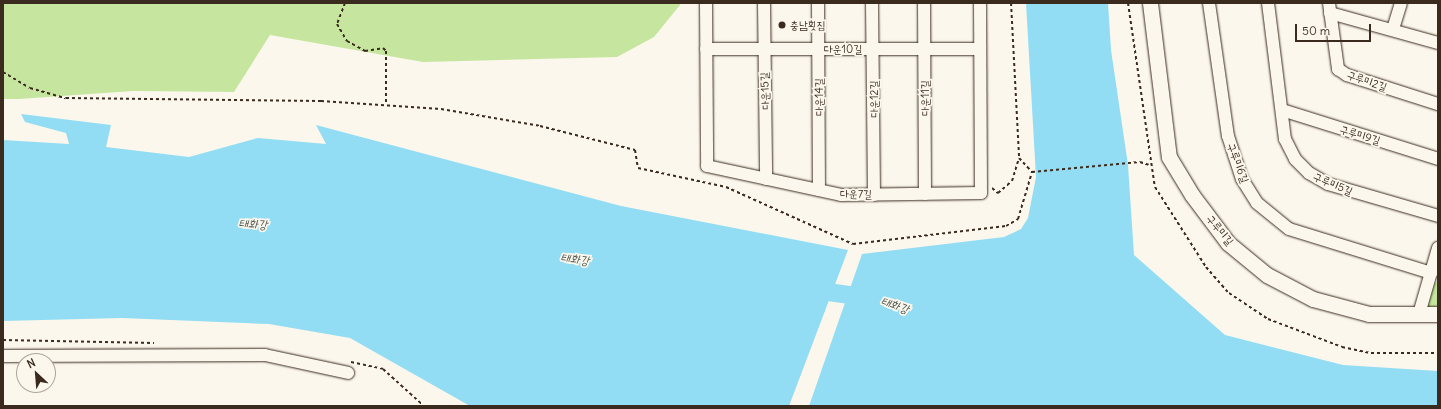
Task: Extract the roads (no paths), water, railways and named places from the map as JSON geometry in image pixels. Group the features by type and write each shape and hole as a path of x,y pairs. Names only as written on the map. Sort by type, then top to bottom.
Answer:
{"street":[{"name":"다운7길","path":"706,3 707,166 841,195 981,193 980,3"},
{"name":"다운15길","path":"764,3 763,49 766,179"},
{"name":"다운14길","path":"818,3 819,190"},
{"name":"다운12길","path":"872,3 874,195"},
{"name":"다운11길","path":"924,3 925,194"},
{"name":"구루미길","path":"1150,3 1169,158 1192,196 1228,243 1267,275 1313,299 1369,314 1438,314"},
{"name":"구루미6길","path":"1209,3 1228,136 1242,179 1257,203 1289,229 1431,273"},
{"name":"구루미5길","path":"1268,3 1286,139 1295,159 1309,174 1358,194 1438,216"},
{"path":"1393,29 1401,3"},
{"path":"1330,8 1438,43"},
{"name":"구루미2길","path":"1330,8 1338,69 1346,75 1438,104"},
{"name":"다운10길","path":"706,49 980,49"},
{"name":"구루미9길","path":"1282,110 1438,159"},
{"path":"1419,314 1438,248"},
{"path":"3,356 265,355 348,374"}],"water":[{"path":"1026,3 1108,3 1111,50 1128,165 1134,255 1225,335 1343,365 1438,371 1438,406 809,406 862,254 1004,237 1021,229 1028,218 1036,177"},
{"path":"21,114 111,125 106,147 189,157 258,138 326,144 316,125 621,206 848,250 789,406 470,406 350,338 269,324 122,318 3,321 3,140 69,144 66,133 25,122"}],"waterway":[{"name":"태화강","path":"807,289 871,298"}],"place":[{"name":"충남횟집","path":"782,25"}]}
